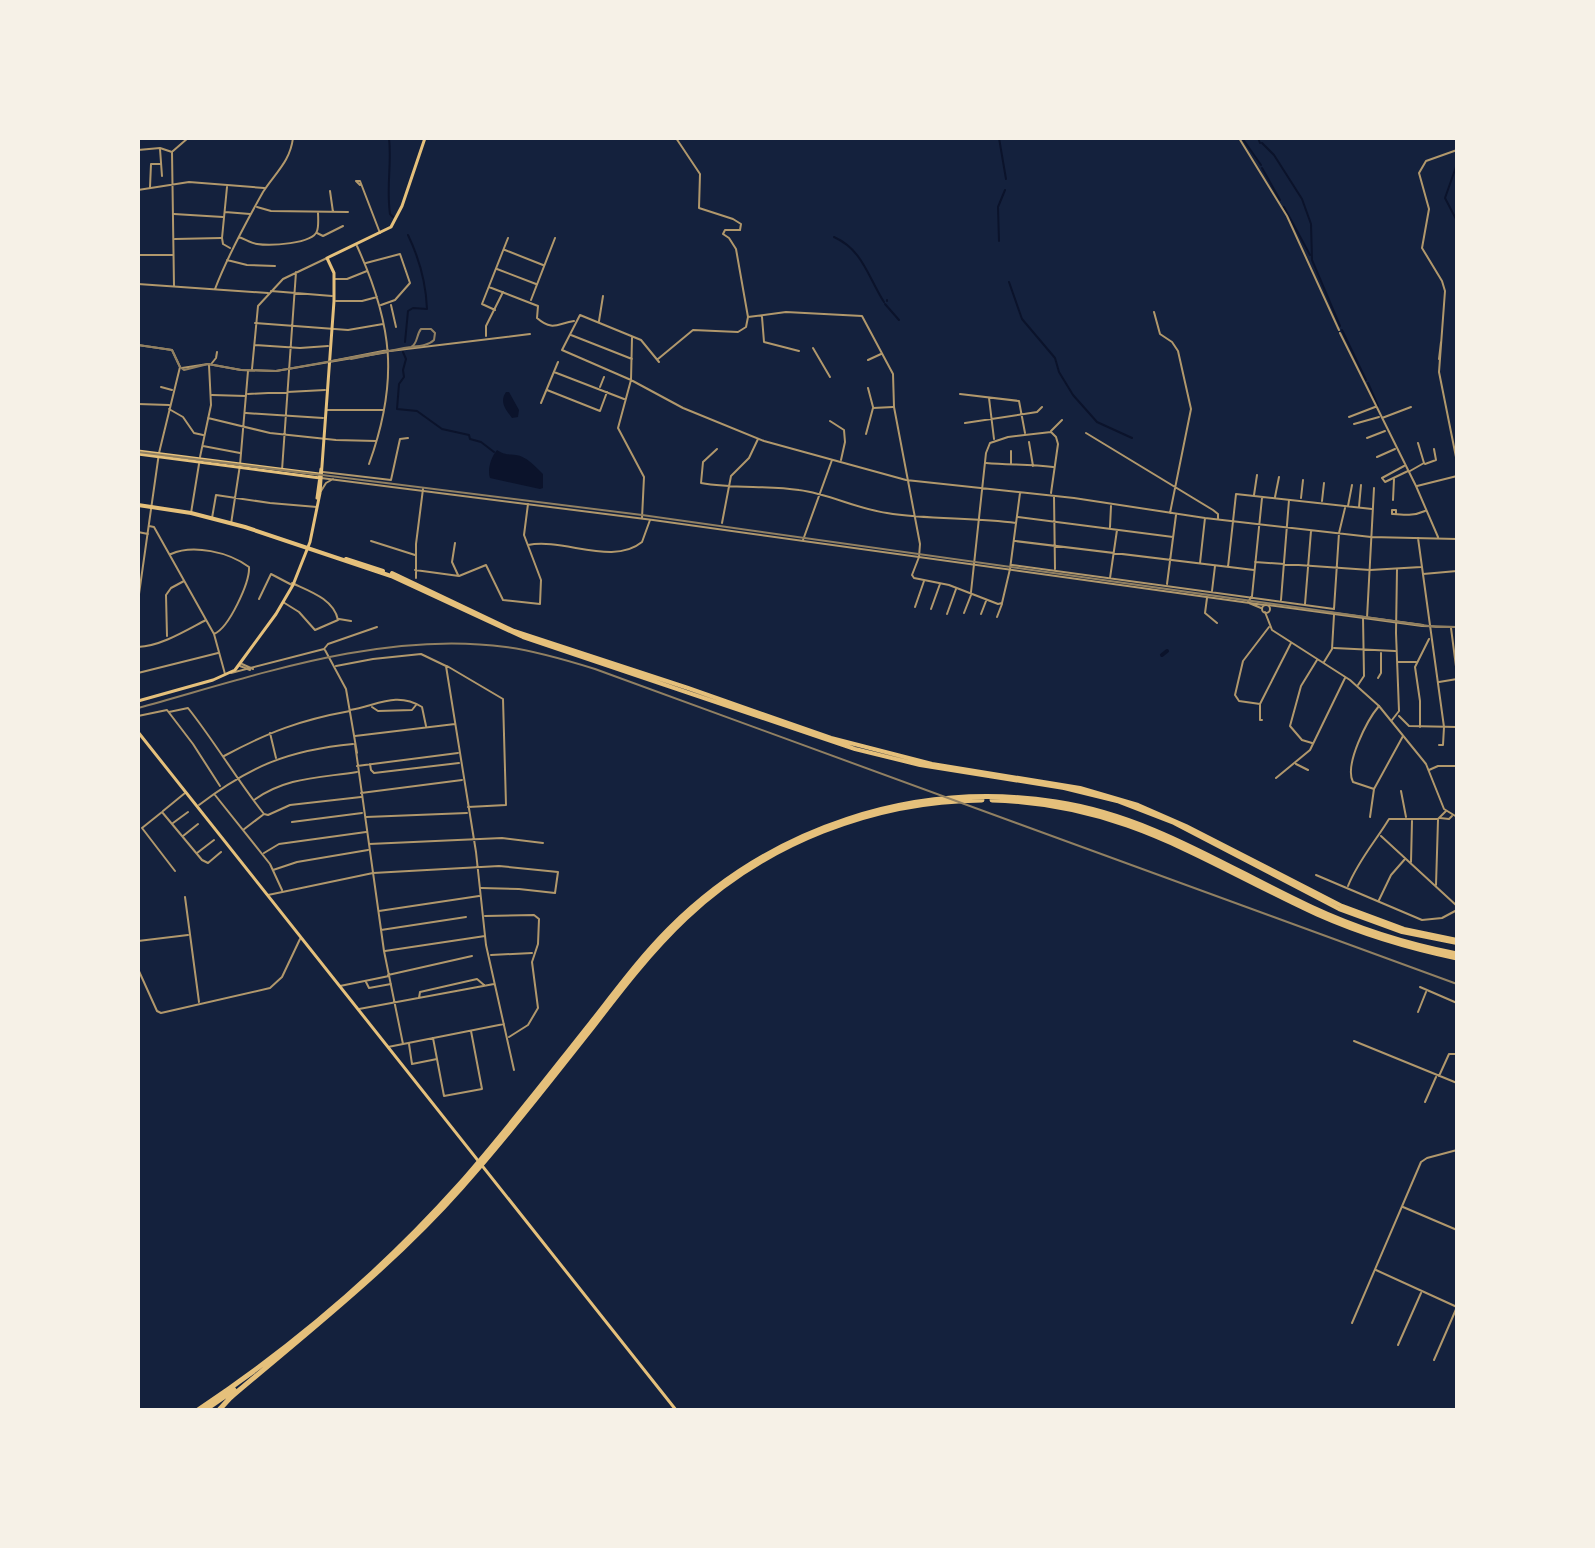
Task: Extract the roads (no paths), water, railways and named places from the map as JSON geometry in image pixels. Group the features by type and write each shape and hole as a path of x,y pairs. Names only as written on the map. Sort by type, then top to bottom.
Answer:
{"highway":[{"path":"219,1410 345,1303 431,1221 511,1130 649,956 709,898 757,864 821,832 875,814 947,800 1020,798 1082,807 1138,823 1305,908 1349,927 1404,946 1457,956"},
{"path":"198,1410 306,1332 415,1232 499,1139 643,957 701,900 757,860 812,832 874,811 936,799 1022,802 1084,811 1136,826 1194,849"},
{"path":"205,1410 258,1374"}],"main road":[{"path":"317,507 335,279 327,258 391,227 425,138"},
{"path":"138,453 320,475"},
{"path":"138,700 227,674 240,665 292,584 317,507 320,475"},
{"path":"138,505 191,513 332,556 405,581 523,637 824,739 920,765 1064,788 1136,807 1184,828 1339,909 1402,932 1457,942"},
{"path":"138,734 676,1410"}],"street":[{"path":"172,152 188,138"},
{"path":"215,289 231,249 266,188 288,159 293,138"},
{"path":"676,138 700,174 701,209 733,219 741,226 740,230 725,230 723,234 736,249 748,317 743,331 693,330 658,361 641,340 580,315 562,350 580,360 631,380 678,406 758,438 906,480 1371,537 1457,539"},
{"path":"1239,138 1287,216 1438,538"},
{"path":"138,150 160,148 172,152"},
{"path":"160,148 162,176"},
{"path":"1457,150 1426,161 1419,171 1429,207 1422,248 1444,289 1439,377 1457,462"},
{"path":"172,152 174,286"},
{"path":"150,188 151,164 161,164"},
{"path":"138,190 189,182 266,188"},
{"path":"227,185 222,238 224,245 231,249"},
{"path":"360,185 380,234"},
{"path":"330,191 333,212"},
{"path":"256,206 271,211 348,212"},
{"path":"317,233 318,212"},
{"path":"174,214 251,214"},
{"path":"238,237 256,244 282,245 317,233 323,236 343,226"},
{"path":"174,239 222,238"},
{"path":"495,310 482,305 508,238"},
{"path":"530,303 555,238"},
{"path":"357,244 381,305 389,351 384,410 369,464"},
{"path":"503,250 545,266"},
{"path":"365,263 400,254 410,283 391,303 381,305"},
{"path":"138,255 174,255"},
{"path":"231,524 256,310 283,279 327,258"},
{"path":"226,260 247,265 275,266"},
{"path":"496,268 537,284"},
{"path":"335,279 347,279 368,271"},
{"path":"282,472 296,272"},
{"path":"138,284 362,301 378,297"},
{"path":"489,287 538,306 537,318 542,322 556,327 575,322"},
{"path":"486,338 486,326 503,292"},
{"path":"599,322 603,296"},
{"path":"391,303 396,327"},
{"path":"748,317 786,312 840,316 860,314 893,374 894,407 920,544 912,576 1002,603"},
{"path":"1154,312 1160,334 1172,342 1178,351 1191,409 1170,513"},
{"path":"762,315 764,342 799,351"},
{"path":"255,323 348,330 384,324"},
{"path":"180,367 186,369 210,364 250,370 290,369 389,351 530,334"},
{"path":"570,335 632,359"},
{"path":"632,337 631,380 618,428 644,477 640,518"},
{"path":"138,345 172,350 180,367 158,455 138,601"},
{"path":"254,345 330,346"},
{"path":"813,348 830,377"},
{"path":"191,513 211,395 210,364 217,352"},
{"path":"868,360 882,354"},
{"path":"541,403 558,362"},
{"path":"554,372 625,399"},
{"path":"599,389 604,377"},
{"path":"161,387 173,390"},
{"path":"866,434 873,408 868,388"},
{"path":"211,395 327,390"},
{"path":"547,390 600,411 607,392"},
{"path":"960,394 1019,401 1025,435"},
{"path":"989,398 995,440"},
{"path":"138,404 169,407 183,417 194,433 205,436"},
{"path":"1349,417 1376,406"},
{"path":"873,408 894,407"},
{"path":"965,423 1037,412 1042,407"},
{"path":"1354,424 1411,407"},
{"path":"326,410 384,410"},
{"path":"245,413 325,418"},
{"path":"208,418 285,435 377,441"},
{"path":"964,613 972,594 988,446 995,440 1051,432 1062,420"},
{"path":"830,421 844,430 845,442 840,461"},
{"path":"1367,438 1386,430"},
{"path":"1051,432 1056,437 1052,496 1055,571"},
{"path":"1086,433 1213,510 1218,514 1217,519"},
{"path":"1452,438 1457,437"},
{"path":"320,475 391,480 400,439 408,438"},
{"path":"722,523 731,476 749,458 758,438"},
{"path":"1029,442 1033,467"},
{"path":"1418,443 1424,463"},
{"path":"202,446 241,453"},
{"path":"1377,457 1396,448"},
{"path":"717,449 703,462 701,483 727,488 794,489 870,510 1016,523"},
{"path":"1405,466 1382,478 1384,482 1436,460 1434,449"},
{"path":"1010,464 1011,451"},
{"path":"803,541 832,460"},
{"path":"985,463 1054,468"},
{"path":"320,475 976,565 1055,571 1251,597 1334,612"},
{"path":"1253,496 1257,475"},
{"path":"1416,486 1457,476"},
{"path":"1275,498 1279,477"},
{"path":"1393,500 1394,478"},
{"path":"320,493 326,483 334,479"},
{"path":"1301,501 1303,480"},
{"path":"1321,503 1324,483"},
{"path":"1324,663 1332,648 1339,533 1352,485"},
{"path":"1359,507 1361,485"},
{"path":"1358,686 1364,676 1374,488"},
{"path":"416,578 423,489"},
{"path":"997,617 1010,567 1020,492"},
{"path":"1361,492 1374,493"},
{"path":"1228,567 1236,494 1372,509"},
{"path":"212,519 216,495 317,507"},
{"path":"1248,603 1262,497"},
{"path":"1280,601 1289,500"},
{"path":"415,570 458,576 486,565 503,600 540,604 541,580 524,530 528,503"},
{"path":"1110,529 1112,504"},
{"path":"1396,514 1417,515 1427,511"},
{"path":"1167,586 1176,514"},
{"path":"1016,517 1173,537"},
{"path":"1200,564 1205,518"},
{"path":"527,545 543,543 625,552 642,542 651,519"},
{"path":"149,526 154,527 214,634 227,674 324,649 328,644 377,627"},
{"path":"1109,584 1117,530"},
{"path":"1304,607 1311,530"},
{"path":"138,532 148,534"},
{"path":"1418,538 1444,727 1443,745 1439,745"},
{"path":"1014,540 1254,570"},
{"path":"371,541 416,555"},
{"path":"446,543 454,544 452,562 458,576"},
{"path":"170,555 182,549 197,549 249,567 238,601 221,631 214,634"},
{"path":"1255,562 1336,569 1422,567"},
{"path":"1212,592 1215,566"},
{"path":"1010,567 1248,603 1266,609 1304,607 1397,622 1457,627"},
{"path":"1397,568 1398,715 1407,726 1457,727"},
{"path":"1423,574 1457,571"},
{"path":"259,599 271,574 324,600 338,618"},
{"path":"915,607 924,580"},
{"path":"167,637 166,595 184,581"},
{"path":"931,609 941,583"},
{"path":"947,614 956,588"},
{"path":"1207,597 1205,613 1217,623"},
{"path":"981,614 987,600"},
{"path":"283,602 299,612 313,629 330,625 338,618"},
{"path":"1266,609 1269,627 1346,677 1379,706 1429,770 1441,804 1455,816"},
{"path":"338,618 351,621"},
{"path":"138,647 160,644 167,637 206,620"},
{"path":"1260,704 1239,701 1235,695 1243,661 1269,627"},
{"path":"1438,682 1457,677 1451,628"},
{"path":"1420,727 1420,701 1414,669 1430,638"},
{"path":"1262,720 1260,704 1291,642"},
{"path":"1332,648 1397,651"},
{"path":"324,649 346,689 384,951 403,1044"},
{"path":"1378,678 1381,673 1381,651"},
{"path":"138,673 219,653"},
{"path":"336,666 421,654 503,699 506,805 467,807"},
{"path":"1313,743 1300,738 1290,726 1301,686 1317,659"},
{"path":"1397,662 1417,662"},
{"path":"240,665 253,669"},
{"path":"446,666 474,839 485,936 514,1070"},
{"path":"1276,778 1307,754 1346,677"},
{"path":"224,757 269,732 302,721 372,707 390,699 416,704 424,712 427,728"},
{"path":"372,707 378,711 412,710 416,704"},
{"path":"1374,789 1353,782 1350,773 1354,755 1379,706"},
{"path":"169,712 188,708 264,814"},
{"path":"138,716 164,709 169,712 222,788"},
{"path":"1391,720 1398,715"},
{"path":"354,737 455,724"},
{"path":"269,732 276,758"},
{"path":"1370,817 1374,789 1404,736"},
{"path":"197,807 236,778 276,758 313,749 355,744"},
{"path":"357,766 459,753"},
{"path":"396,760 398,770"},
{"path":"370,764 373,772 460,763"},
{"path":"1295,763 1308,770"},
{"path":"1429,770 1438,766 1457,766"},
{"path":"254,800 277,786 300,778 358,772"},
{"path":"243,830 264,814 290,805 463,780"},
{"path":"1401,791 1406,818"},
{"path":"175,871 142,828 185,792"},
{"path":"214,794 262,854 282,890"},
{"path":"1435,886 1438,880 1439,818 1446,811"},
{"path":"162,812 196,854 208,863 221,852"},
{"path":"172,824 188,812"},
{"path":"292,822 364,815 468,813"},
{"path":"1347,887 1361,858 1388,820 1448,819 1455,816"},
{"path":"1410,863 1413,858 1412,819"},
{"path":"182,836 198,824"},
{"path":"262,854 279,844 367,831"},
{"path":"1316,875 1426,921 1442,918 1457,908 1380,835"},
{"path":"369,844 510,838 543,843"},
{"path":"196,854 214,840"},
{"path":"273,870 297,862 369,850"},
{"path":"1379,902 1391,875 1406,859"},
{"path":"267,895 373,873 510,866 558,872 555,893 480,888"},
{"path":"378,911 480,896"},
{"path":"185,897 199,1003"},
{"path":"483,916 516,913 534,915 539,919 538,944 533,954 537,1013 528,1025 508,1037"},
{"path":"381,930 466,917"},
{"path":"138,941 189,935"},
{"path":"384,951 485,936"},
{"path":"138,969 158,1013 261,991 275,985 301,938"},
{"path":"490,955 533,954"},
{"path":"340,987 472,956"},
{"path":"419,998 420,992 477,979 484,986"},
{"path":"366,981 368,988 391,984"},
{"path":"358,1010 496,983"},
{"path":"448,985 454,991"},
{"path":"1420,987 1457,1003"},
{"path":"1418,1012 1427,991"},
{"path":"388,1047 505,1024"},
{"path":"433,1038 444,1096 482,1089 471,1031"},
{"path":"1354,1041 1457,1083"},
{"path":"408,1043 412,1064 437,1059"},
{"path":"1425,1102 1449,1054 1457,1054"},
{"path":"1352,1323 1423,1160 1457,1150"},
{"path":"1402,1207 1457,1230"},
{"path":"1375,1270 1457,1307 1434,1360"},
{"path":"1398,1345 1422,1292"}],"water":[{"path":"506,392 509,392 519,410 518,417 512,418 503,403"},
{"path":"497,450 531,462 543,474 543,488 490,478 490,464"}],"waterway":[{"path":"389,138 389,204 393,217"},
{"path":"999,138 1006,179"},
{"path":"1242,138 1261,165"},
{"path":"1258,138 1260,143"},
{"path":"1262,143 1274,155 1302,199 1311,224 1312,260 1340,326"},
{"path":"1457,164 1445,198 1457,221"},
{"path":"1262,168 1280,200"},
{"path":"999,241 998,207 1005,190"},
{"path":"1284,207 1310,255"},
{"path":"405,342 408,311 413,308 427,309 422,271 408,235"},
{"path":"834,237 852,249 884,302"},
{"path":"1009,282 1022,319 1055,358 1059,372 1073,395 1097,422 1132,438"},
{"path":"885,304 899,320"},
{"path":"1342,330 1366,380"},
{"path":"403,352 406,359 404,377 399,384 397,409 417,411 442,429 469,435 470,439 481,442 494,452"},
{"path":"1368,383 1378,406"},
{"path":"1162,655 1167,651"}],"tram line":[{"path":"138,345 172,350 184,370 208,364 241,370 276,371 411,347 413,346 415,344 421,329 431,329 435,333 434,340 424,345 351,359"},
{"path":"138,452 642,515 1436,627 1457,627"}],"railway":[{"path":"138,708 273,670 366,650 460,643 528,651 595,669 1457,984"}]}
